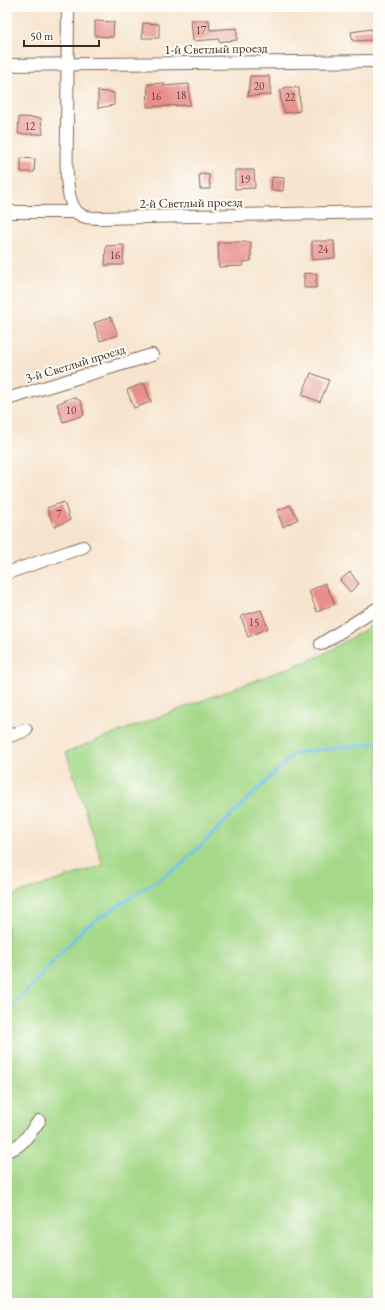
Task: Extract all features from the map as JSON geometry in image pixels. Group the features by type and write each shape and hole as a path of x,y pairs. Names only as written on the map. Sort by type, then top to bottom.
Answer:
{"street":[{"path":"68,7 68,181 69,196 76,212"},
{"name":"1-й Светлый проезд","path":"7,65 378,61"},
{"name":"2-й Светлый проезд","path":"7,212 76,212 81,216 100,218 378,212"},
{"name":"3-й Светлый проезд","path":"7,399 152,355"},
{"path":"7,573 83,547"},
{"path":"321,644 378,608"},
{"path":"7,737 26,730"},
{"path":"7,1150 13,1150 21,1144 39,1121"}],"green space":[{"path":"378,622 378,1303 7,1303 7,897 103,865 66,752 320,656"}],"building":[{"path":"191,20 209,20 210,30 237,28 237,40 219,42 219,39 193,41"},
{"path":"95,21 114,22 113,37 95,36"},
{"path":"143,23 159,24 159,38 142,38"},
{"path":"372,29 373,40 353,41 351,32"},
{"path":"250,76 269,76 271,95 248,96"},
{"path":"164,83 164,86 189,84 190,105 147,107 148,84"},
{"path":"286,87 299,88 300,111 285,113 281,103 280,91"},
{"path":"98,91 114,93 114,105 98,108"},
{"path":"19,117 41,118 43,134 18,134"},
{"path":"21,158 35,159 34,172 21,172"},
{"path":"235,170 254,170 255,188 235,189"},
{"path":"199,174 209,175 210,189 200,189"},
{"path":"272,177 284,178 283,191 271,190"},
{"path":"312,241 334,241 335,258 312,260"},
{"path":"218,242 251,242 251,261 243,262 243,266 219,267"},
{"path":"124,245 123,265 105,265 106,246"},
{"path":"304,273 317,274 316,288 304,288"},
{"path":"111,317 118,335 100,341 94,323"},
{"path":"311,373 329,380 320,402 302,395"},
{"path":"144,383 151,402 134,408 127,390"},
{"path":"73,397 81,401 84,415 63,422 57,404"},
{"path":"64,502 70,520 54,527 47,508"},
{"path":"290,505 298,519 283,527 277,511"},
{"path":"350,572 359,584 350,592 340,580"},
{"path":"325,583 335,604 317,612 309,591"},
{"path":"261,610 268,628 248,637 241,616"}],"waterway":[{"path":"7,1012 85,927 180,866 295,753 378,743"}]}
